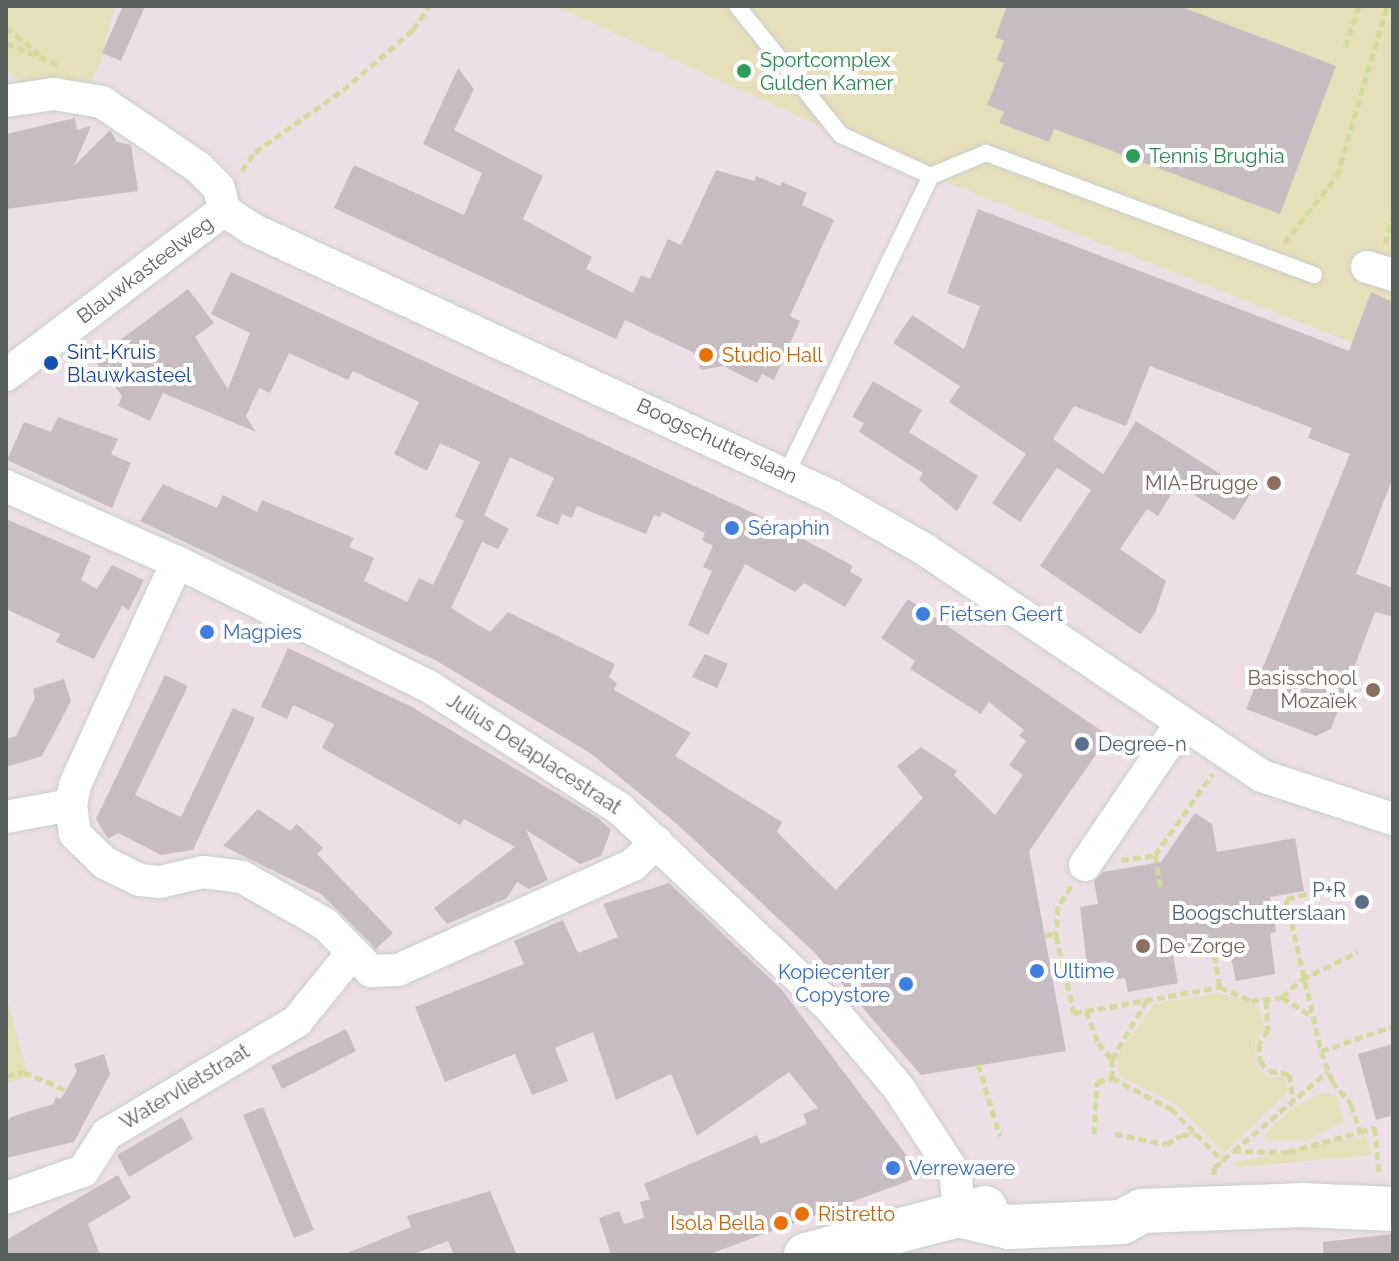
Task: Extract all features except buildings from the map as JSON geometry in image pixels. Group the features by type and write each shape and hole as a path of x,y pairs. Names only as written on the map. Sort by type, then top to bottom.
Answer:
{"street":[{"name":"Blauwkasteelweg","path":"6,101 54,94 102,102 199,168 219,188 224,210 6,375"},
{"name":"Boogschutterslaan","path":"224,210 252,229 787,473 924,549 1226,755 1291,788 1393,819"},
{"name":"Julius Delaplacestraat","path":"6,486 177,562 428,686 620,809 829,1006 898,1087 956,1176 959,1215"},
{"path":"177,562 75,785 71,805 75,834 105,863 140,880 160,882 203,872 242,877 325,924 371,971 420,962 633,865 656,842"},
{"path":"1085,865 1181,724"},
{"path":"6,817 71,805"},
{"name":"Watervlietstraat","path":"6,1198 83,1171 107,1134 297,1021 352,953"},
{"path":"806,1255 880,1244 1005,1202 1121,1198 1142,1211 1302,1205 1389,1191"}],"lane":[{"path":"737,6 841,135 931,176"},
{"path":"787,473 931,176 986,153 1314,275"}],"path":[{"path":"241,174 255,152 343,90 413,30 429,6"},
{"path":"1345,47 1359,6"},
{"path":"1271,259 1337,176 1387,6"},
{"path":"6,27 46,59"},
{"path":"1384,265 1383,250 1393,214"},
{"path":"1161,890 1155,855 1226,755"},
{"path":"1155,855 1085,865 1058,907 1057,934 1074,1013 1220,987 1251,1001 1282,997 1302,979 1358,952"},
{"path":"1341,885 1286,899 1321,1051 1328,1071 1351,1104 1360,1132"},
{"path":"1045,935 1057,934"},
{"path":"1212,943 1220,987"},
{"path":"1282,997 1312,1016"},
{"path":"1112,1078 1112,1059 1147,1000"},
{"path":"1266,1001 1268,1030 1259,1044 1260,1061 1269,1071 1289,1074 1293,1100"},
{"path":"1086,1011 1098,1043 1112,1059"},
{"path":"1321,1051 1393,1026"},
{"path":"978,1064 1000,1136"},
{"path":"1216,1208 1214,1168 1328,1071"},
{"path":"6,1076 24,1072 68,1091"},
{"path":"1094,1134 1097,1082 1112,1078 1171,1109 1223,1161"},
{"path":"1233,1151 1288,1152 1375,1128 1389,1191"},
{"path":"1115,1134 1166,1144 1181,1135 1196,1134"}],"shaded area":[{"path":"6,6 115,6 98,69 86,87 23,84 6,69"},
{"name":"Tennis Brughia","path":"555,6 1393,6 1393,359 931,176"},
{"path":"1219,993 1258,1006 1265,1028 1255,1041 1256,1065 1268,1076 1285,1078 1288,1092 1224,1153 1177,1105 1120,1076 1117,1056 1154,1004"},
{"path":"6,996 29,1077 6,1083"},
{"path":"1320,1093 1337,1096 1344,1122 1305,1141 1267,1140 1265,1133 1291,1109"},
{"path":"1366,1136 1372,1155 1239,1167 1235,1162"}],"place":[{"name":"Sportcomplex Gulden Kamer","path":"744,71"},
{"name":"Tennis Brughia","path":"1133,156"},
{"name":"Studio Hall","path":"706,355"},
{"name":"Sint-Kruis Blauwkasteel","path":"51,363"},
{"name":"MIA-Brugge","path":"1274,483"},
{"name":"Séraphin","path":"732,528"},
{"name":"Fietsen Geert","path":"923,614"},
{"name":"Magpies","path":"207,632"},
{"name":"Basisschool Mozaïek","path":"1373,690"},
{"name":"Degree-n","path":"1082,744"},
{"name":"P+R Boogschutterslaan","path":"1362,902"},
{"name":"De Zorge","path":"1143,946"},
{"name":"Ultime","path":"1037,971"},
{"name":"Kopiecenter Copystore","path":"906,984"},
{"name":"Verrewaere","path":"893,1168"},
{"name":"Ristretto","path":"802,1214"},
{"name":"Isola Bella","path":"781,1223"}]}
